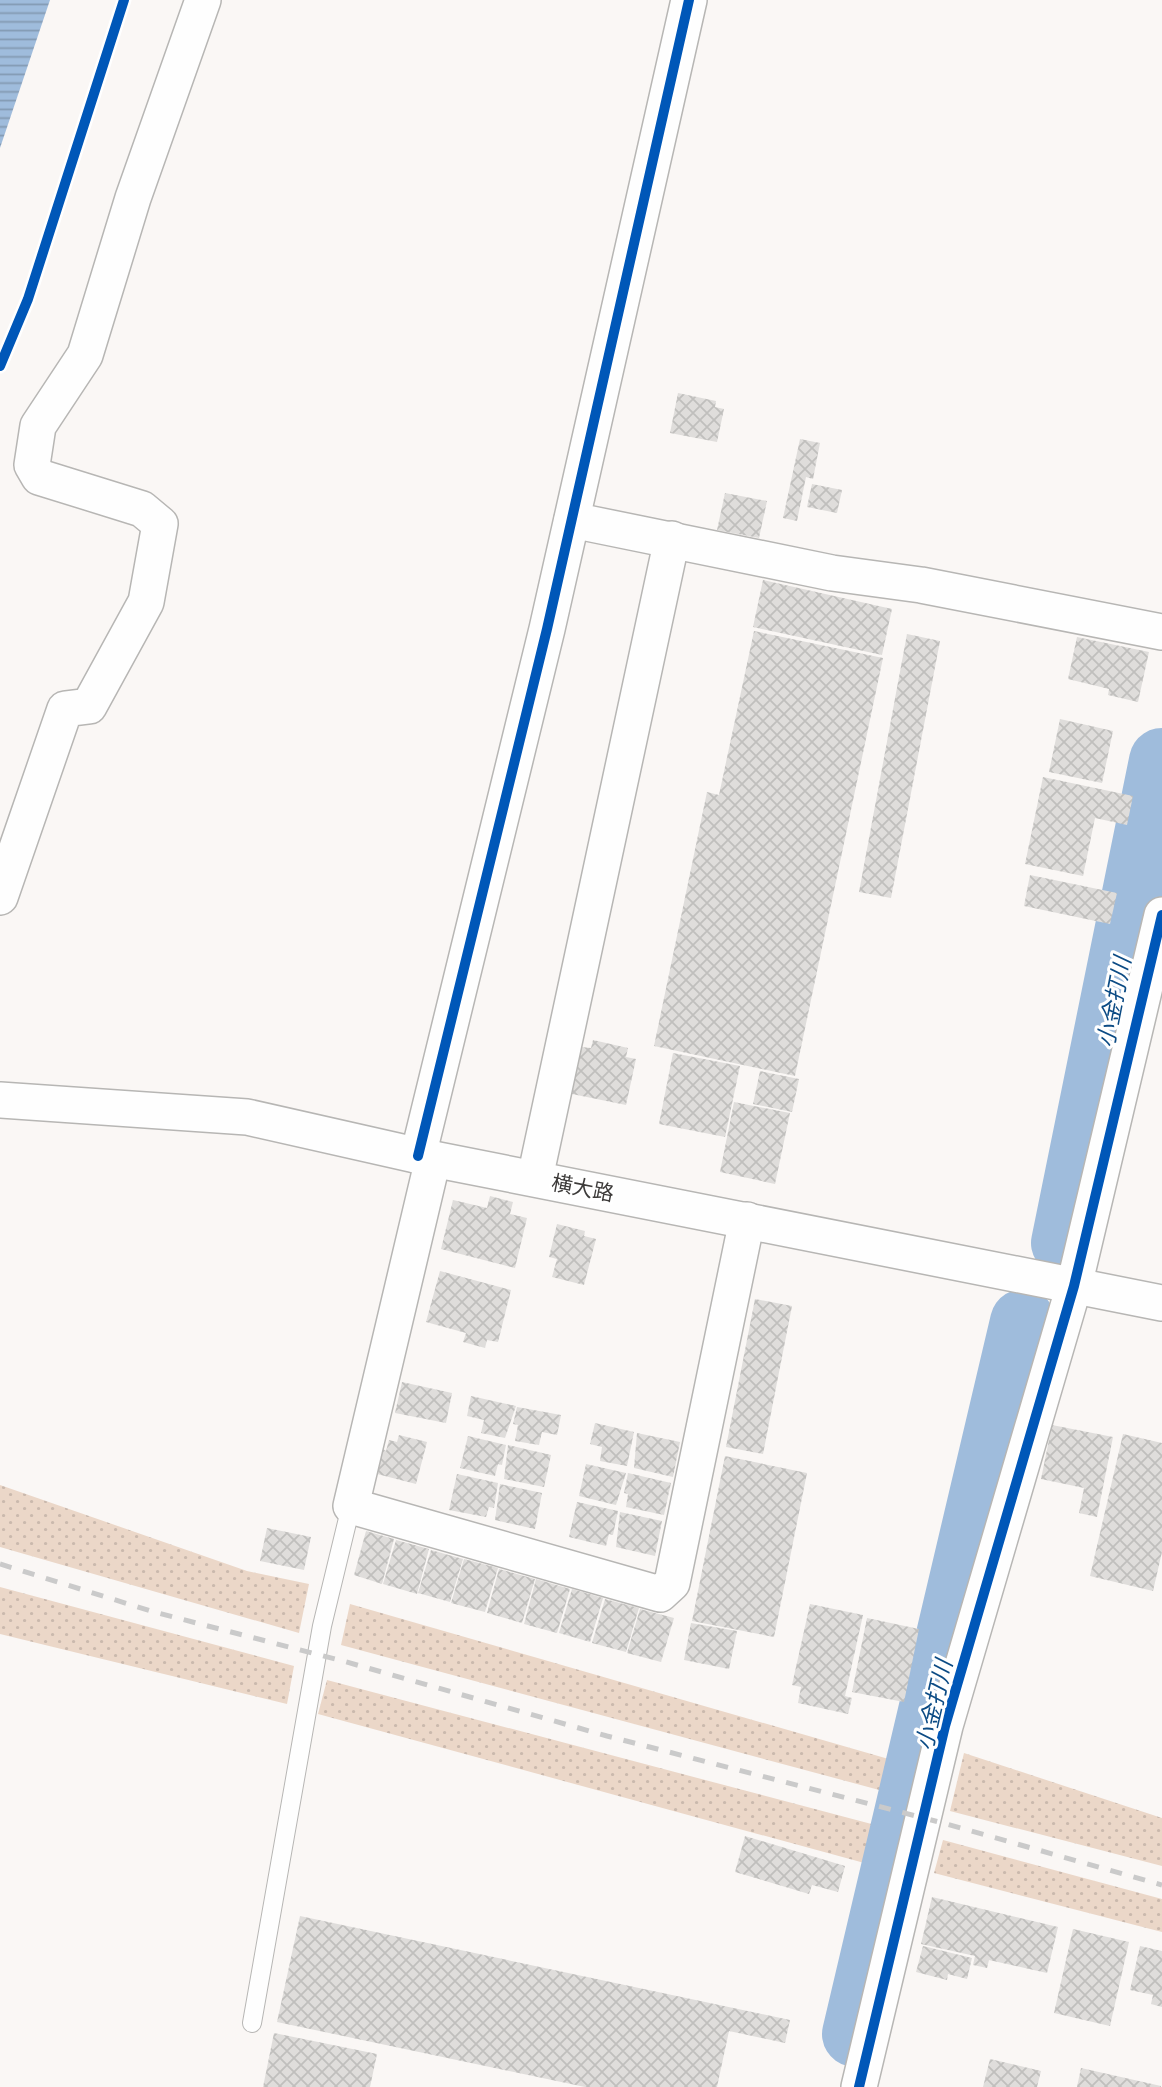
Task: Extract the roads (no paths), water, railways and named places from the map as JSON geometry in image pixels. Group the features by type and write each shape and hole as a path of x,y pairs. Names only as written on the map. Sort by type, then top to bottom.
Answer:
{"street":[{"path":"0,897 65,709 89,706 146,601 160,524 142,509 39,477 32,465 38,426 85,355 133,198 202,0"},
{"path":"688,0 572,520 425,1157 351,1506 660,1594 672,1583 747,1220"},
{"path":"572,520 832,573 921,585 1162,632"},
{"path":"536,1178 672,539"},
{"path":"859,2087 944,1726 1074,1286 1162,915"},
{"name":"横大路","path":"0,1100 247,1117 425,1157 1162,1303"}],"lane":[{"path":"252,2023 322,1626 351,1506"}],"water":[{"path":"0,0 50,0 0,148"}],"waterway":[{"name":"小金打川","path":"1064,1243 1162,761"},
{"name":"小金打川","path":"855,2034 1023,1322"}],"railway":[{"path":"0,1564 154,1612 343,1661 607,1736 943,1823 1162,1885"}]}
